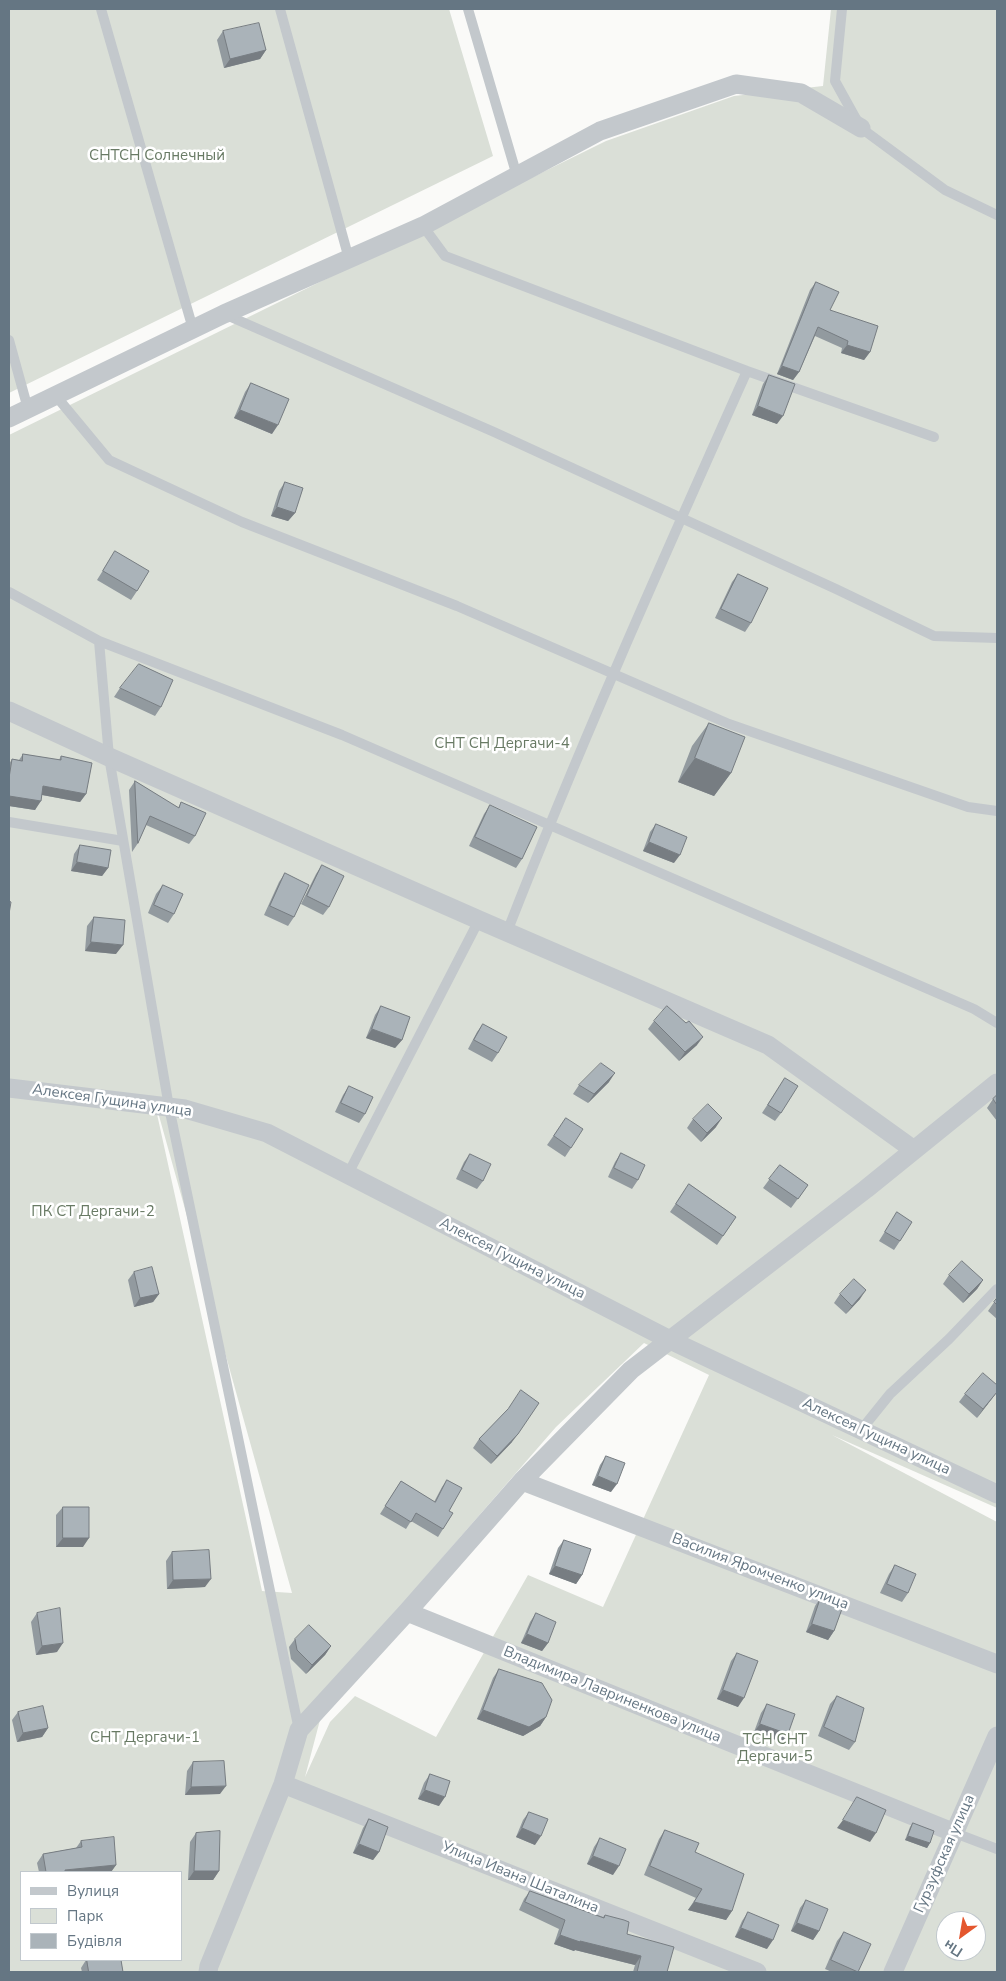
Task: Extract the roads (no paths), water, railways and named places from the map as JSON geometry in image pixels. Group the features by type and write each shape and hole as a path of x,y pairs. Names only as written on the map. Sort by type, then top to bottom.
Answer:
{"street":[{"path":"9,418 224,314 423,226 600,131 736,84 801,93 861,128"},
{"path":"9,711 479,920 768,1045 914,1150"},
{"path":"208,1972 284,1784 299,1730 407,1612 522,1481 632,1370 997,1083"},
{"name":"Алексея Гущина улица","path":"9,1088 185,1109 267,1132 670,1340 997,1494"},
{"name":"Василия Яромченко улица","path":"522,1481 997,1664"},
{"name":"Владимира Лавриненкова улица","path":"407,1612 956,1833"},
{"name":"Гурзуфская улица","path":"892,1972 956,1833 997,1736"},
{"name":"Улица Ивана Шаталина","path":"284,1784 757,1972"}],"lane":[{"path":"101,9 193,329"},
{"path":"280,9 349,259"},
{"path":"468,9 517,176"},
{"path":"842,9 835,81 861,128 945,190 997,215"},
{"path":"423,226 445,256 747,371 934,437"},
{"path":"224,314 494,432 934,636 997,638"},
{"path":"9,340 28,409"},
{"path":"507,932 549,825 613,672 747,371"},
{"path":"56,396 109,460 242,522 457,606 613,672 729,724 968,807 997,811"},
{"path":"9,592 99,641 342,735 974,1008 997,1023"},
{"path":"99,641 109,757 169,1107 299,1730"},
{"path":"9,822 123,840"},
{"path":"348,1174 479,920"},
{"path":"861,1430 890,1394 949,1339 997,1290"},
{"path":"956,1833 997,1849"}],"park label":[{"name":"СНТСН Солнечный","path":"157,156"},
{"name":"СНТ СН Дергачи-4","path":"502,744"},
{"name":"ПК СТ Дергачи-2","path":"93,1212"},
{"name":"СНТ Дергачи-1","path":"145,1738"},
{"name":"ТСН СНТ Дергачи-5","path":"775,1748"}]}
